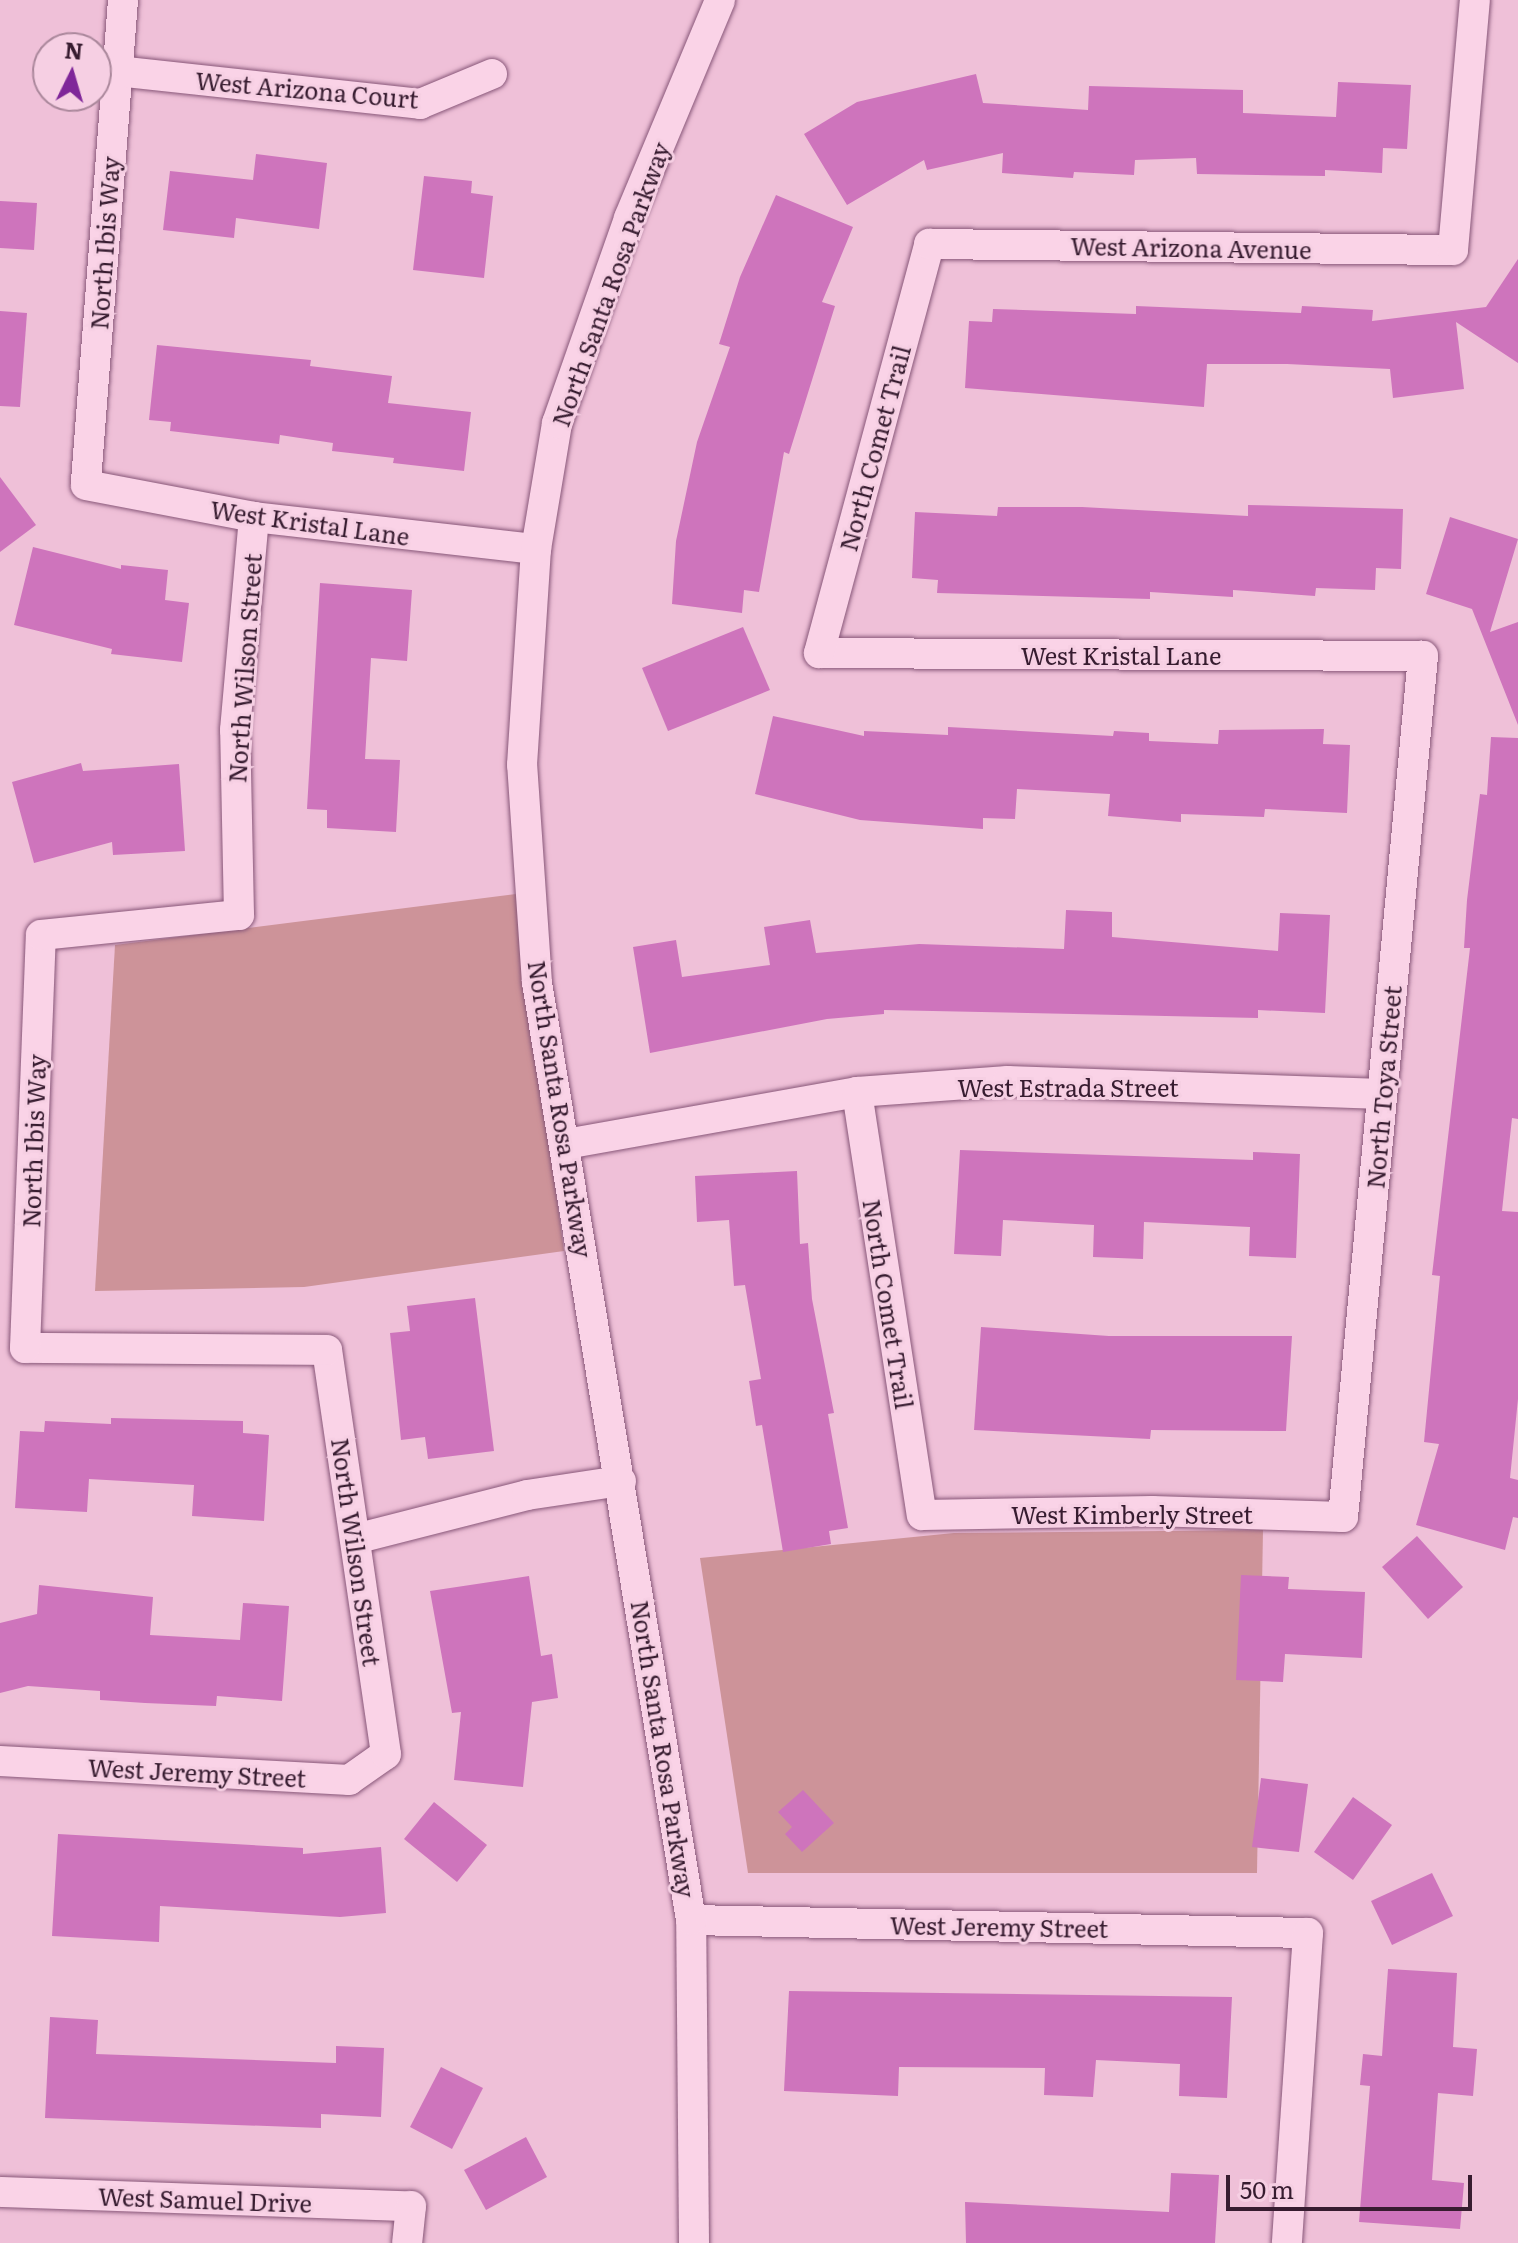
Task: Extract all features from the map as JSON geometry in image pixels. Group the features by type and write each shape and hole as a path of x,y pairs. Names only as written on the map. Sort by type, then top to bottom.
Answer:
{"street":[{"name":"North Ibis Way","path":"86,485 123,0"},
{"name":"North Santa Rosa Parkway","path":"694,2243 691,1920 566,1144 537,983 522,765 536,549 557,423 629,218 720,0"},
{"name":"West Arizona Avenue","path":"929,244 1453,250 1475,0"},
{"name":"West Arizona Court","path":"117,71 420,104 492,74"},
{"name":"North Comet Trail","path":"819,653 929,244"},
{"name":"West Kristal Lane","path":"86,485 254,517 536,549"},
{"name":"North Wilson Street","path":"41,935 239,915 235,730 254,517"},
{"name":"West Kristal Lane","path":"819,653 1423,656"},
{"name":"North Toya Street","path":"1343,1517 1423,656"},
{"name":"North Ibis Way","path":"41,935 25,1348 327,1350"},
{"name":"West Estrada Street","path":"566,1144 857,1092 1008,1081 1382,1094"},
{"name":"North Comet Trail","path":"857,1092 922,1515"},
{"name":"North Wilson Street","path":"327,1350 386,1754"},
{"path":"355,1539 527,1495 621,1481"},
{"name":"West Kimberly Street","path":"922,1515 1152,1511 1343,1517"},
{"name":"West Jeremy Street","path":"0,1761 349,1780 386,1754"},
{"name":"West Jeremy Street","path":"691,1920 1308,1933 1287,2243"},
{"name":"West Samuel Drive","path":"0,2192 411,2206 407,2243"}],"shaded area":[{"path":"516,894 564,1251 304,1287 95,1291 115,945"},
{"path":"1263,1530 1257,1873 748,1873 700,1558 954,1533"}],"building":[{"path":"976,74 983,103 1088,110 1089,86 1243,90 1243,113 1336,117 1338,82 1411,85 1407,149 1383,148 1382,173 1325,170 1325,176 1197,174 1196,158 1135,160 1134,175 1074,172 1073,178 1002,173 1003,153 927,170 924,160 847,205 804,134 857,102"},
{"path":"256,154 327,163 319,229 236,218 234,238 163,230 170,171 253,180"},
{"path":"424,176 472,181 471,193 493,196 484,278 413,270"},
{"path":"776,195 853,227 822,302 835,306 789,454 784,452 759,592 744,590 742,613 672,604 676,541 697,442 730,347 719,344 740,277"},
{"path":"0,201 37,203 34,250 0,248"},
{"path":"1518,259 1518,363 1456,322 1464,389 1393,398 1390,369 1287,364 1207,364 1204,407 965,388 969,321 992,322 993,309 1136,314 1136,306 1301,313 1302,306 1373,310 1372,321 1486,307"},
{"path":"0,311 27,313 20,407 0,406"},
{"path":"157,345 311,360 310,366 392,376 388,403 471,412 464,471 393,463 394,458 332,451 333,443 280,435 279,444 170,431 171,422 149,420"},
{"path":"0,477 36,525 0,552"},
{"path":"1248,505 1403,509 1401,569 1376,568 1375,590 1316,588 1315,596 1233,590 1233,597 1150,592 1150,599 937,593 938,580 912,578 915,512 997,516 998,507 1082,507 1248,516"},
{"path":"1450,517 1518,539 1490,632 1518,622 1518,725 1472,609 1426,594"},
{"path":"33,547 121,569 121,565 168,570 165,600 189,603 182,662 111,654 112,649 14,625"},
{"path":"320,583 412,590 407,661 371,658 365,759 400,760 396,832 327,828 327,810 307,809"},
{"path":"743,627 770,690 668,731 642,668"},
{"path":"773,716 864,736 864,731 948,735 948,727 1113,736 1114,731 1149,733 1149,741 1218,744 1219,730 1324,729 1323,744 1350,745 1347,813 1265,809 1264,817 1181,814 1181,822 1108,816 1110,794 1017,789 1015,819 983,818 983,829 860,820 755,794"},
{"path":"1491,737 1518,738 1518,1119 1512,1118 1502,1211 1518,1212 1518,1399 1510,1478 1518,1480 1518,1518 1513,1517 1505,1550 1416,1525 1439,1444 1424,1442 1440,1276 1432,1275 1470,948 1464,948 1467,900 1480,794 1487,795"},
{"path":"81,763 83,771 179,764 185,851 113,855 112,842 34,863 12,782"},
{"path":"1066,910 1112,912 1112,937 1278,951 1280,913 1330,915 1325,1013 1258,1010 1258,1018 884,1010 884,1014 827,1019 650,1053 633,947 676,940 682,977 770,965 764,927 810,920 816,953 919,944 1064,949"},
{"path":"960,1150 1253,1160 1253,1152 1300,1154 1296,1258 1249,1256 1250,1227 1144,1222 1143,1259 1093,1257 1094,1225 1003,1220 1001,1256 954,1254"},
{"path":"797,1171 800,1244 808,1243 812,1299 834,1413 828,1414 848,1528 829,1531 831,1544 783,1552 762,1425 756,1426 749,1381 761,1379 745,1285 734,1286 729,1220 697,1222 695,1176"},
{"path":"475,1298 494,1451 428,1459 425,1437 401,1440 390,1333 410,1331 407,1306"},
{"path":"981,1327 1109,1336 1292,1336 1286,1431 1151,1430 1150,1439 974,1430"},
{"path":"111,1418 243,1421 243,1433 269,1435 264,1521 192,1516 194,1485 89,1479 87,1512 15,1508 20,1431 44,1432 45,1421 111,1424"},
{"path":"1417,1536 1463,1587 1428,1619 1382,1567"},
{"path":"1241,1575 1289,1577 1288,1589 1365,1592 1362,1658 1285,1654 1283,1682 1236,1680"},
{"path":"529,1576 541,1656 552,1654 558,1698 532,1702 523,1787 454,1780 461,1712 452,1713 430,1591"},
{"path":"39,1585 153,1597 150,1635 240,1640 243,1603 289,1606 282,1701 217,1696 216,1706 145,1703 100,1700 100,1691 28,1686 0,1693 0,1623 37,1614"},
{"path":"1261,1778 1308,1784 1299,1852 1252,1847"},
{"path":"803,1790 834,1823 802,1852 785,1834 792,1827 778,1812"},
{"path":"1353,1797 1392,1825 1353,1880 1314,1852"},
{"path":"434,1802 487,1845 457,1882 404,1839"},
{"path":"58,1834 303,1848 303,1854 381,1847 386,1913 340,1917 160,1906 159,1942 52,1936"},
{"path":"1432,1873 1453,1916 1392,1945 1371,1901"},
{"path":"1388,1969 1457,1973 1453,2047 1477,2049 1473,2096 1438,2093 1432,2180 1464,2183 1460,2229 1359,2222 1370,2086 1360,2085 1363,2054 1382,2056"},
{"path":"789,1991 1232,1997 1227,2098 1179,2096 1180,2064 1096,2060 1093,2097 1044,2095 1045,2068 899,2067 898,2096 784,2091"},
{"path":"50,2017 98,2020 96,2054 336,2063 336,2046 384,2048 381,2117 321,2114 321,2128 45,2118"},
{"path":"441,2067 483,2088 452,2149 410,2127"},
{"path":"526,2137 547,2177 486,2210 464,2170"},
{"path":"1171,2173 1219,2175 1215,2243 966,2243 965,2202 1169,2212"}]}
